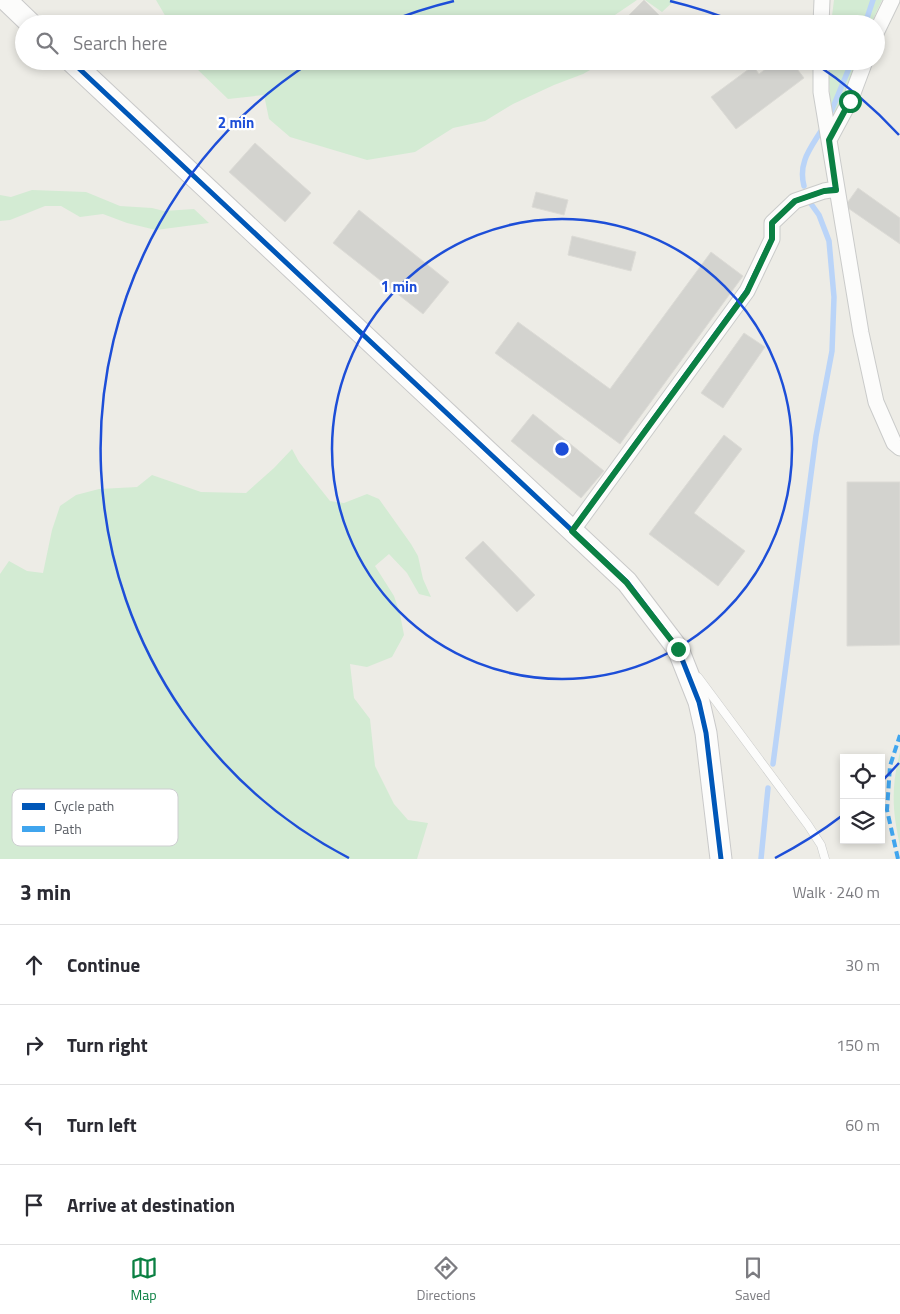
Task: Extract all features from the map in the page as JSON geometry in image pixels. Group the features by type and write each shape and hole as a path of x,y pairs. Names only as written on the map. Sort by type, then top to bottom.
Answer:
{"street":[{"path":"6,0 22,15"},
{"path":"821,15 822,0"},
{"path":"885,15 892,0"},
{"path":"81,70 626,582 678,649 699,702 706,733 721,859"},
{"path":"821,70 821,92 861,333 876,402 894,443 900,448"},
{"path":"829,140 850,101 862,70"},
{"path":"572,531 747,292 772,239 772,223 795,201 824,191 836,190"}],"lane":[{"path":"680,653 808,825 822,845 825,859"}],"green space":[{"path":"156,0 637,0 615,15 165,15"},
{"path":"645,0 675,0 662,12"},
{"path":"834,0 882,0 875,15 832,15"},
{"path":"198,70 590,70 513,104 485,121 453,128 415,152 367,160 290,137 269,119 264,95 228,99"},
{"path":"829,70 854,70 847,95 839,112 831,112"},
{"path":"32,190 86,192 120,206 152,208 164,211 194,209 209,223 156,230 127,223 103,214 80,217 61,206 45,206 10,220 0,221 0,195 11,197"},
{"path":"292,449 299,462 330,501 344,503 367,494 379,499 418,556 423,579 431,597 419,594 407,573 389,554 375,566 394,596 404,635 392,657 367,667 350,664 354,698 370,719 375,766 394,804 408,820 428,823 417,859 0,859 0,574 9,561 27,571 43,573 52,530 60,506 76,495 99,489 137,487 152,475 201,492 246,493"},
{"path":"900,752 900,846 895,821 894,788"}],"building":[{"path":"644,0 659,15 629,15"},
{"path":"748,70 756,70 759,74 764,70 798,70 804,78 736,129 711,97"},
{"path":"255,143 311,193 285,222 229,172"},
{"path":"858,188 900,218 900,244 845,206"},
{"path":"536,192 568,200 564,215 532,207"},
{"path":"359,210 449,282 423,314 333,243"},
{"path":"572,236 636,252 631,271 568,255"},
{"path":"711,252 743,276 620,444 495,353 518,322 610,389"},
{"path":"744,333 765,347 723,408 701,393"},
{"path":"533,414 604,471 581,498 511,441"},
{"path":"724,435 742,449 694,513 745,551 718,586 649,534"},
{"path":"847,482 900,482 900,645 847,646"},
{"path":"483,541 535,595 517,612 465,558"}],"waterway":[{"path":"868,15 873,0"},
{"path":"831,112 848,70"},
{"path":"804,186 804,163 809,150 821,131"},
{"path":"773,764 816,436 832,351 834,297 829,241 819,215 809,201"},
{"path":"761,859 768,788"}],"marked path":[{"path":"898,859 887,810 890,766 900,735"}],"cycle path":[{"path":"81,70 627,582 678,649 699,702 706,733 721,859"},
{"path":"572,531 747,291 772,239 772,223 795,201 836,189"}],"route":[{"path":"678,649 626,582 572,531 747,292 772,239 772,223 795,201 824,191 836,190 829,140 850,101"}]}
